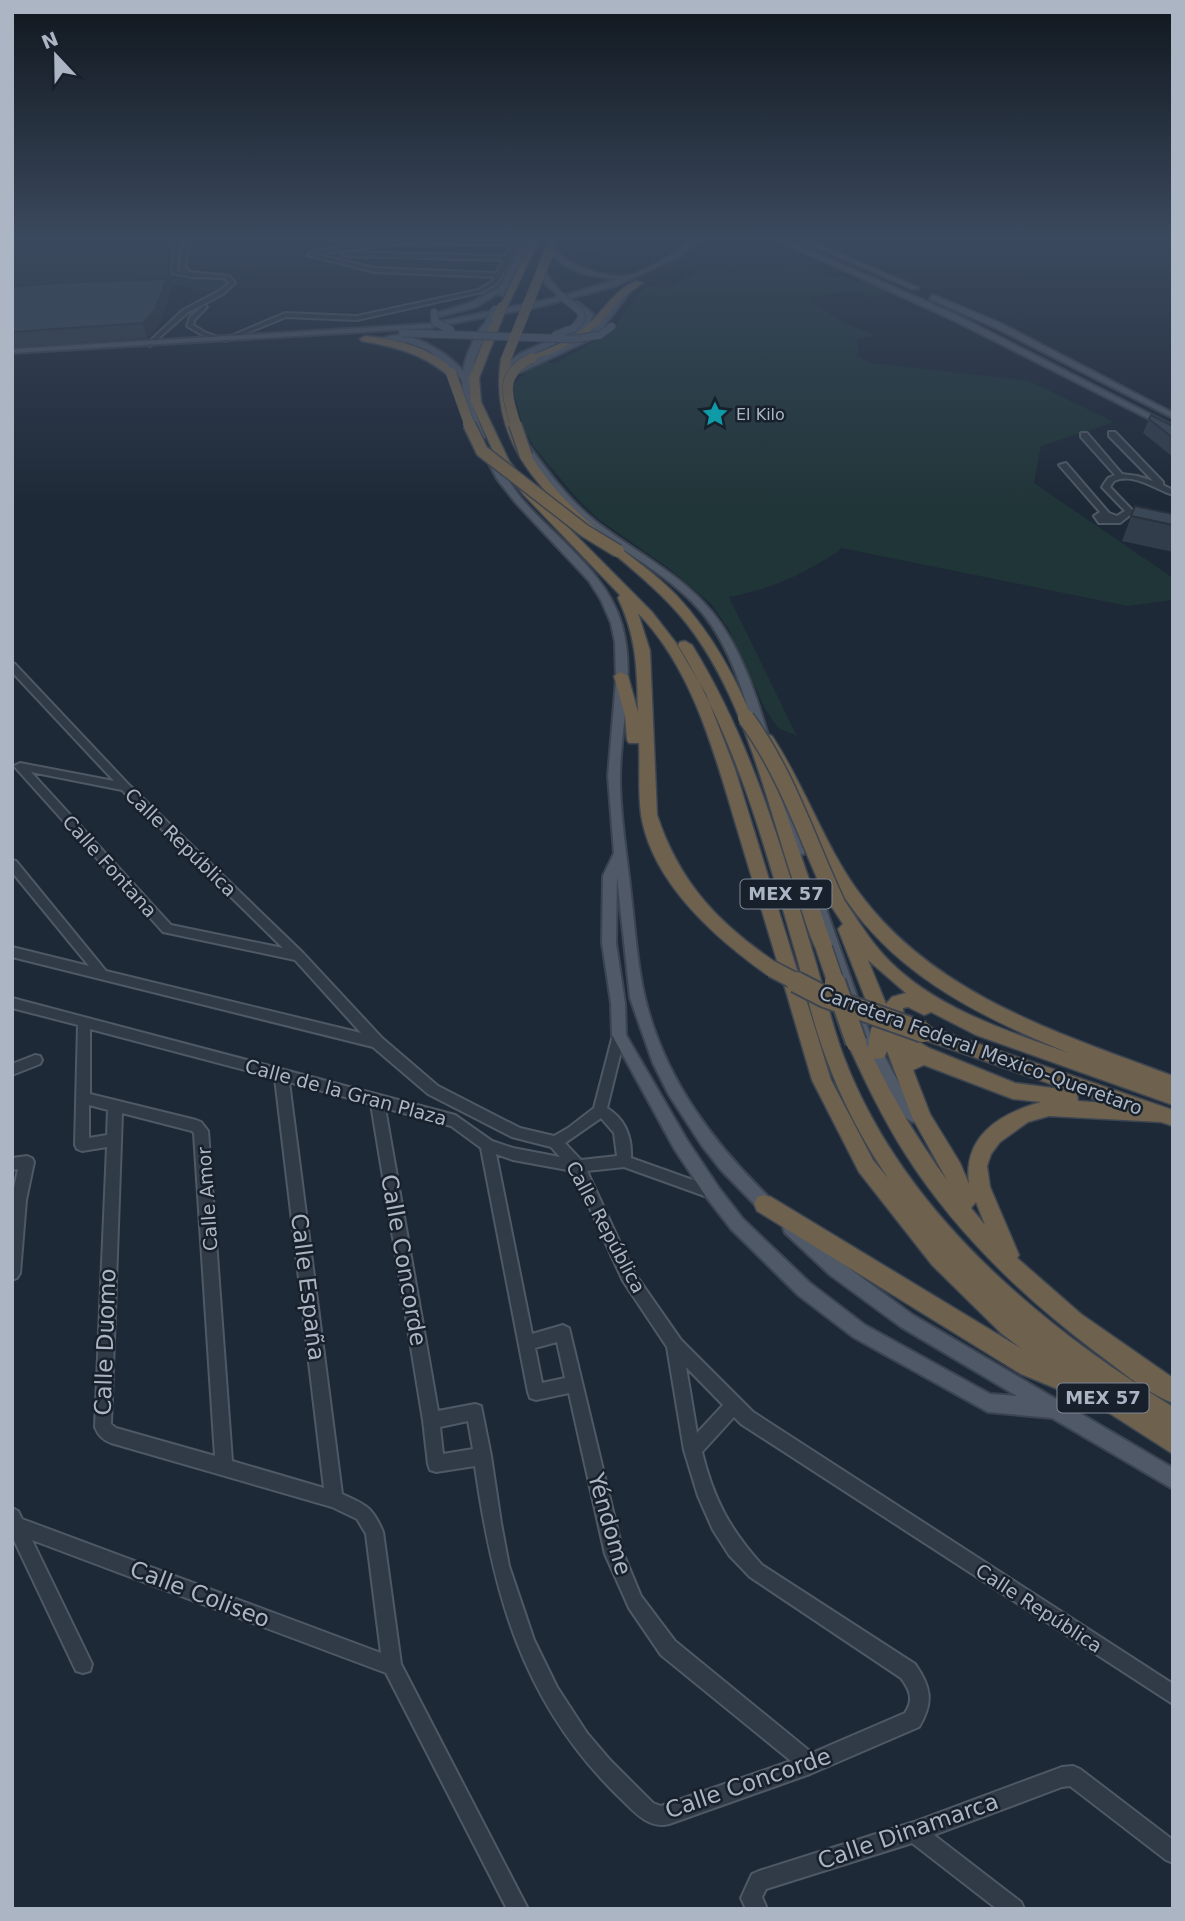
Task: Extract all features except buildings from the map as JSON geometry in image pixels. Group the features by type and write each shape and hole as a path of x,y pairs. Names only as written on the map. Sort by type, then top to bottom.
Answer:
{"highway":[{"name":"MEX 57","path":"495,328 474,377 475,402 504,462 527,492 616,582 669,643 709,716 822,1080 866,1166 908,1221 975,1293 1037,1349 1099,1395 1173,1442"},
{"name":"MEX 57","path":"498,328 486,378 487,401 516,460 559,515 661,613 712,690 732,734 769,838 834,1056 870,1132 908,1190 980,1273 1095,1370 1173,1420"},
{"path":"521,328 502,374 501,396 506,415 526,456 565,505 671,597 699,631 721,665 746,718 856,1042 869,1074 906,1140 965,1219 1040,1296 1080,1329 1173,1392"},
{"path":"526,456 512,411 508,379 514,369 577,338 591,328"},
{"path":"365,339 400,339 437,357"},
{"path":"426,351 458,375 462,410 482,451 585,531 618,551"},
{"name":"Carretera Federal Mexico-Queretaro","path":"616,582 635,620 643,650 649,815 655,838 670,870 713,924 740,948 824,997 1162,1110"},
{"path":"621,676 632,716 637,776 649,815"},
{"path":"746,718 764,741 783,775 812,850 836,901 866,980 878,1038 918,1117 980,1227"},
{"name":"Carretera Federal Mexico-Queretaro","path":"761,730 784,763 828,854 853,898 895,946 930,975 967,998 1020,1024 1173,1084"},
{"path":"836,901 870,951 915,993 964,1022 1028,1046 1162,1110"},
{"path":"1028,1046 968,1031 908,1000 894,1005 893,1016 900,1037 914,1051 1013,1091 1162,1110"},
{"path":"878,1038 908,1065 918,1117"},
{"path":"908,1065 922,1057 932,1057"},
{"path":"1008,1255 980,1187 977,1166 982,1150 993,1136 1022,1116 1049,1108 1162,1110"},
{"path":"764,1204 1030,1366 1099,1395"}],"main road":[{"path":"315,333 343,328"},
{"path":"12,351 416,328 426,332 419,336 12,360"},
{"path":"436,328 431,333 437,357"},
{"path":"445,328 470,334"},
{"path":"458,375 491,328"},
{"path":"522,328 505,375 506,401 519,436 568,501 590,522 696,602 717,625 731,652 761,730 804,869 878,1038 880,1081 896,1116 930,1168 980,1227 1008,1255 1067,1309 1173,1382"},
{"path":"536,337 565,332 571,328"},
{"path":"505,375 524,355 582,328"},
{"path":"505,375 593,335 599,328"},
{"path":"39,358 90,352 470,334 585,338 605,333 610,328"},
{"path":"975,328 1171,428"},
{"path":"1002,328 1173,416"},
{"path":"388,338 415,341 437,357"},
{"path":"400,339 426,351 458,375 467,404 493,465 534,520 592,579 605,597 615,621 622,645 614,777 638,1002 662,1068 708,1146 764,1204 836,1269 907,1321 1173,1479"},
{"path":"621,852 610,876 609,898 609,943 618,1003 619,1035 681,1145 737,1224 804,1289 859,1331 988,1403 1057,1409"}],"street":[{"path":"150,344 167,328"},
{"path":"193,328 204,334 224,339 256,328"},
{"path":"272,328 293,335"},
{"path":"1112,434 1169,492"},
{"path":"1084,435 1121,477"},
{"path":"1063,465 1106,514 1117,519 1130,512 1105,484 1121,477 1135,477 1169,492"},
{"name":"Calle República","path":"12,666 125,787 299,956 377,1042 433,1090 517,1133 555,1142 578,1166 628,1276 675,1345 747,1418 1173,1695"},
{"path":"16,765 125,787"},
{"name":"Calle Fontana","path":"16,765 167,929 299,956"},
{"path":"12,864 102,975"},
{"path":"13,952 377,1042"},
{"path":"12,996 29,1007"},
{"name":"Calle de la Gran Plaza","path":"12,1003 455,1121 487,1145 513,1154 578,1166 624,1161 713,1193"},
{"path":"85,1021 82,1145 112,1140"},
{"path":"555,1142 600,1111 619,1035"},
{"path":"12,1070 35,1060"},
{"name":"Calle España","path":"282,1074 334,1500"},
{"name":"Calle Amor","path":"84,1098 196,1126 201,1131 224,1466"},
{"name":"Calle Concorde","path":"377,1101 431,1420 475,1412 497,1551 523,1636 548,1689 580,1741 646,1810 661,1816 810,1764 912,1720 920,1709 922,1697 908,1671 756,1571 738,1555 715,1515 692,1450 675,1345"},
{"name":"Calle Duomo","path":"115,1107 103,1427 111,1435 334,1500 363,1513 369,1519 374,1532 392,1666"},
{"path":"600,1111 611,1116 622,1132 626,1150 624,1161"},
{"path":"487,1145 536,1392 575,1384"},
{"path":"12,1164 27,1162 15,1201 12,1273"},
{"path":"527,1343 563,1334"},
{"name":"Yéndome","path":"563,1334 614,1554 635,1602 668,1648 810,1764"},
{"path":"692,1450 734,1405"},
{"path":"431,1420 436,1464 483,1455"},
{"path":"14,1521 83,1664"},
{"name":"Calle Coliseo","path":"14,1521 392,1666"},
{"path":"392,1666 518,1909"},
{"name":"Calle Dinamarca","path":"754,1903 759,1881 914,1832 1062,1777 1073,1776 1173,1853"},
{"path":"914,1832 1014,1909"}],"green space":[{"path":"613,328 856,328 875,335 857,340 859,353 855,355 870,363 1029,381 1114,422 1041,446 1034,483 1173,578 1173,600 1128,606 841,548 798,575 729,597 797,736 778,728 764,707 728,628 711,604 671,570 597,518 534,447 524,430 512,386 531,367 544,361 555,364"}],"place":[{"name":"El Kilo","path":"715,414"}]}
